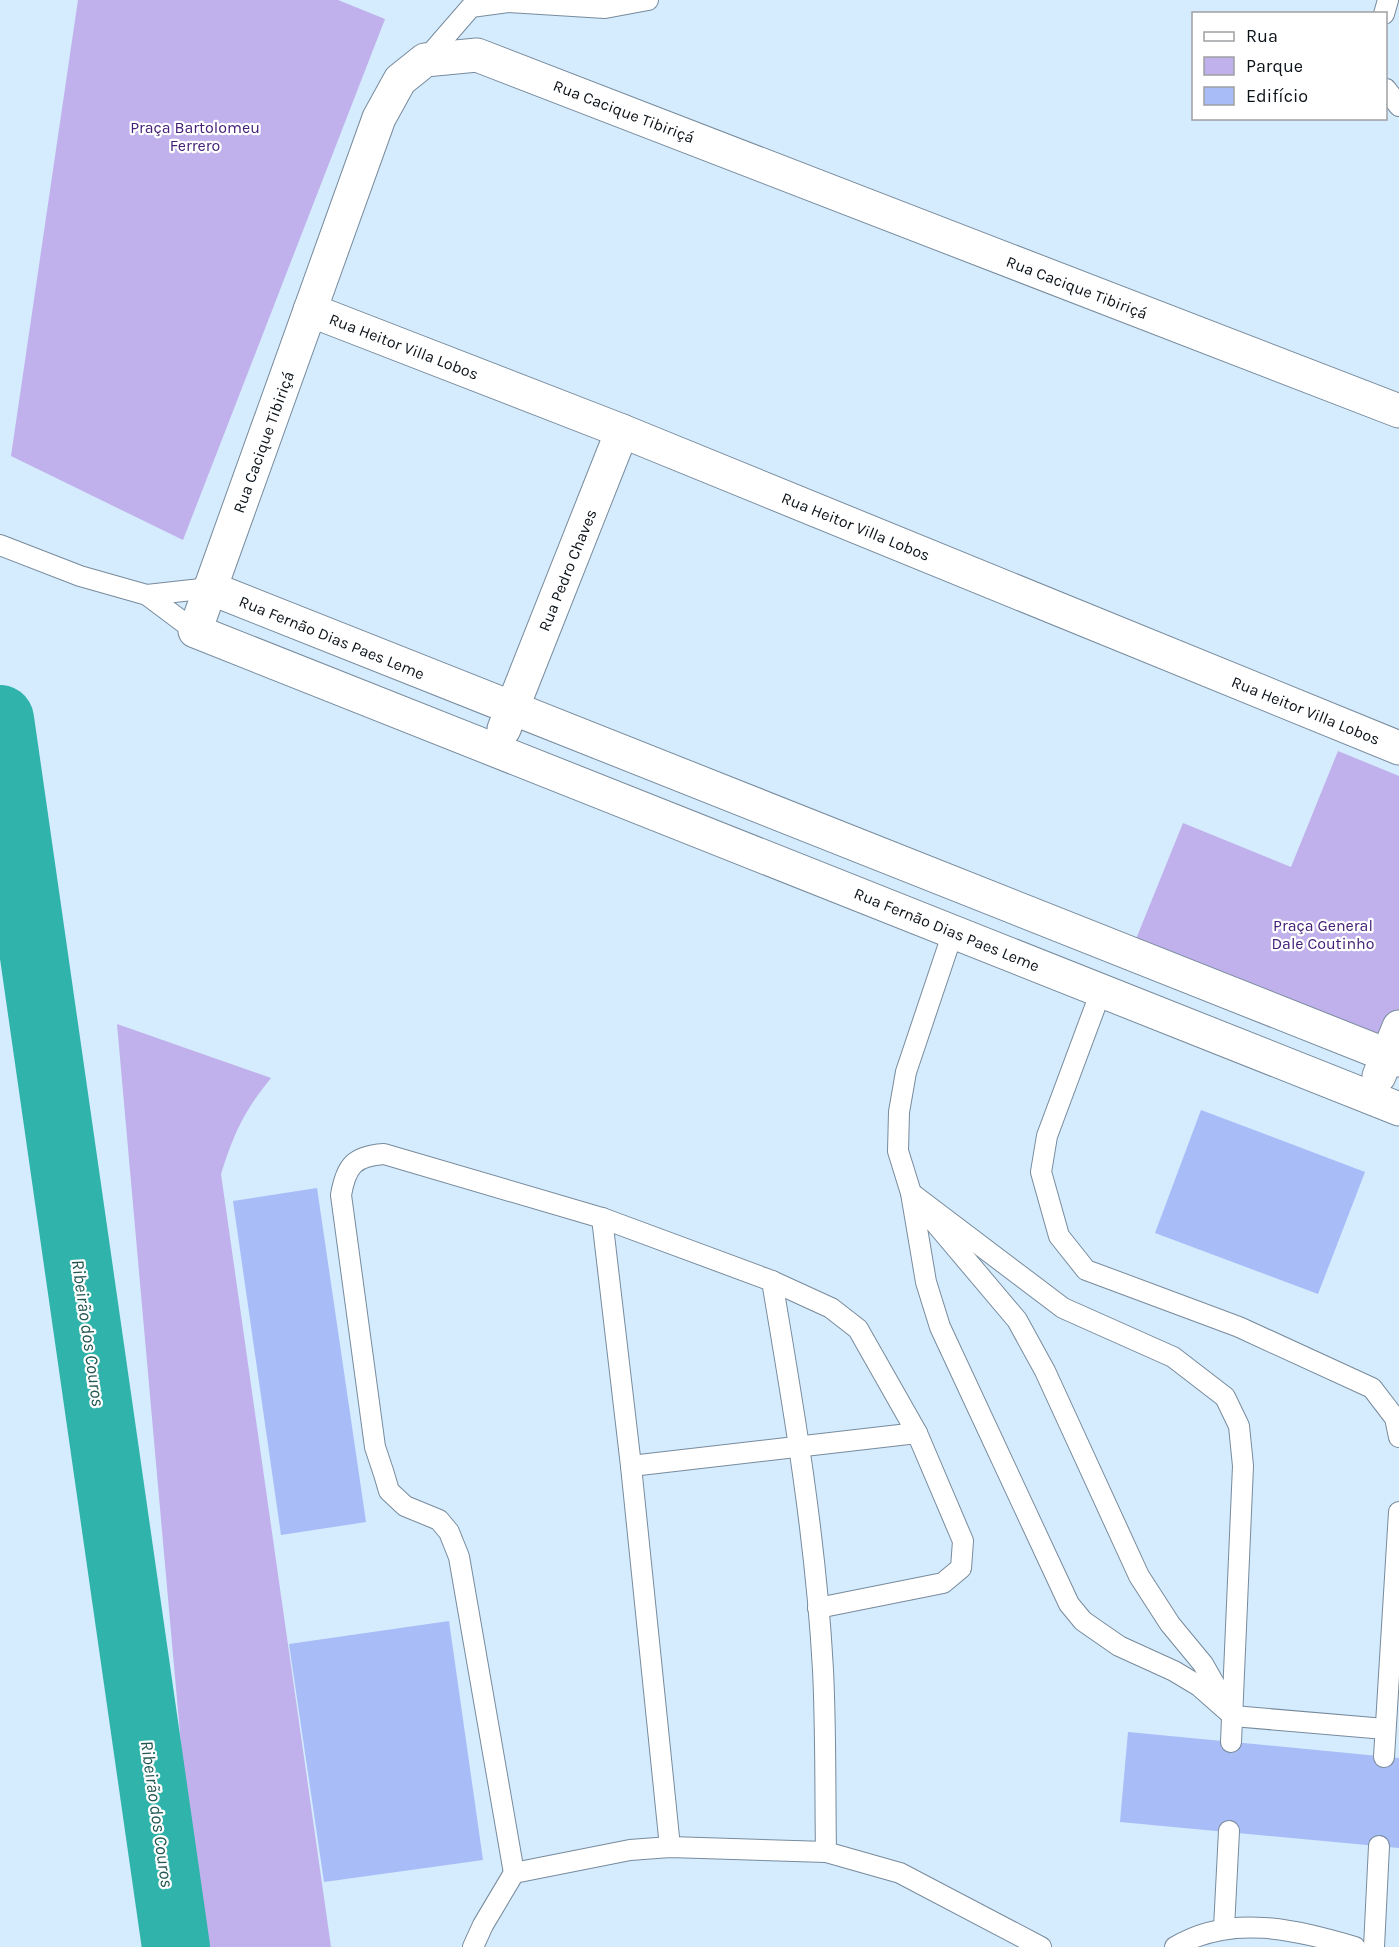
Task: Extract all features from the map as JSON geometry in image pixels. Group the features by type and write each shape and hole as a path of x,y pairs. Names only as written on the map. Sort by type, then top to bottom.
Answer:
{"street":[{"name":"Rua Cacique Tibiriçá","path":"195,631 379,118 400,80 425,60 477,55 1399,411"},
{"name":"Rua Heitor Villa Lobos","path":"310,310 622,431 1399,748"},
{"name":"Rua Pedro Chaves","path":"513,709 622,431"},
{"name":"Rua Fernão Dias Paes Leme","path":"210,588 1015,908 1395,1047"},
{"name":"Rua Fernão Dias Paes Leme","path":"195,631 1385,1103"},
{"path":"496,751 513,709"},
{"path":"998,949 1015,908"},
{"path":"1385,1103 1395,1047"}],"lane":[{"path":"425,60 471,7 508,2 604,8 648,0"},
{"path":"1387,90 1399,106"},
{"name":"Rua Fernão Dias Paes Leme","path":"0,545 80,576 147,596 195,631"},
{"name":"Rua Fernão Dias Paes Leme","path":"147,596 210,588"},
{"path":"954,932 906,1072 899,1112 898,1151 911,1193 926,1282 940,1327 1069,1604 1083,1621 1119,1646 1174,1671 1199,1686 1233,1716 1385,1729"},
{"path":"1101,991 1047,1136 1041,1172 1059,1236 1086,1270 1239,1327 1372,1388 1395,1418 1399,1437"},
{"path":"473,1947 483,1925 514,1873 459,1557 449,1532 439,1520 405,1506 389,1491 375,1447 340,1194 345,1172 365,1155 384,1154 602,1218 772,1281 831,1308 858,1329 917,1433 963,1541 961,1568 943,1583 818,1608"},
{"path":"911,1193 1063,1308 1173,1357 1225,1397 1239,1426 1243,1466 1231,1742"},
{"path":"911,1193 1017,1320 1045,1371 1138,1576 1170,1624 1203,1664 1233,1716"},
{"path":"602,1218 632,1466 670,1847"},
{"path":"772,1281 800,1445 818,1608 823,1669 826,1852"},
{"path":"632,1466 917,1433"},
{"path":"1384,1757 1399,1512"},
{"path":"1224,1928 1229,1831"},
{"path":"1374,1947 1379,1846"},
{"path":"514,1873 630,1850 670,1847 826,1852 900,1873 1041,1947"},
{"path":"1175,1947 1224,1928 1264,1928 1305,1933 1355,1947"}],"green space":[{"name":"Praça Bartolomeu Ferrero","path":"78,0 338,0 385,19 183,540 11,456"},
{"name":"Praça General Dale Coutinho","path":"1338,751 1399,776 1399,1045 1136,939 1183,823 1291,867"},
{"path":"117,1024 271,1078 241,1123 221,1174 331,1947 199,1947"}],"building":[{"path":"1201,1110 1365,1172 1318,1294 1155,1233"},
{"path":"317,1188 366,1522 281,1535 233,1201"},
{"path":"449,1621 483,1860 324,1882 289,1644"},
{"path":"1128,1732 1399,1758 1399,1848 1120,1822"}],"waterway":[{"name":"Ribeirão dos Couros","path":"0,719 176,1947"}]}
